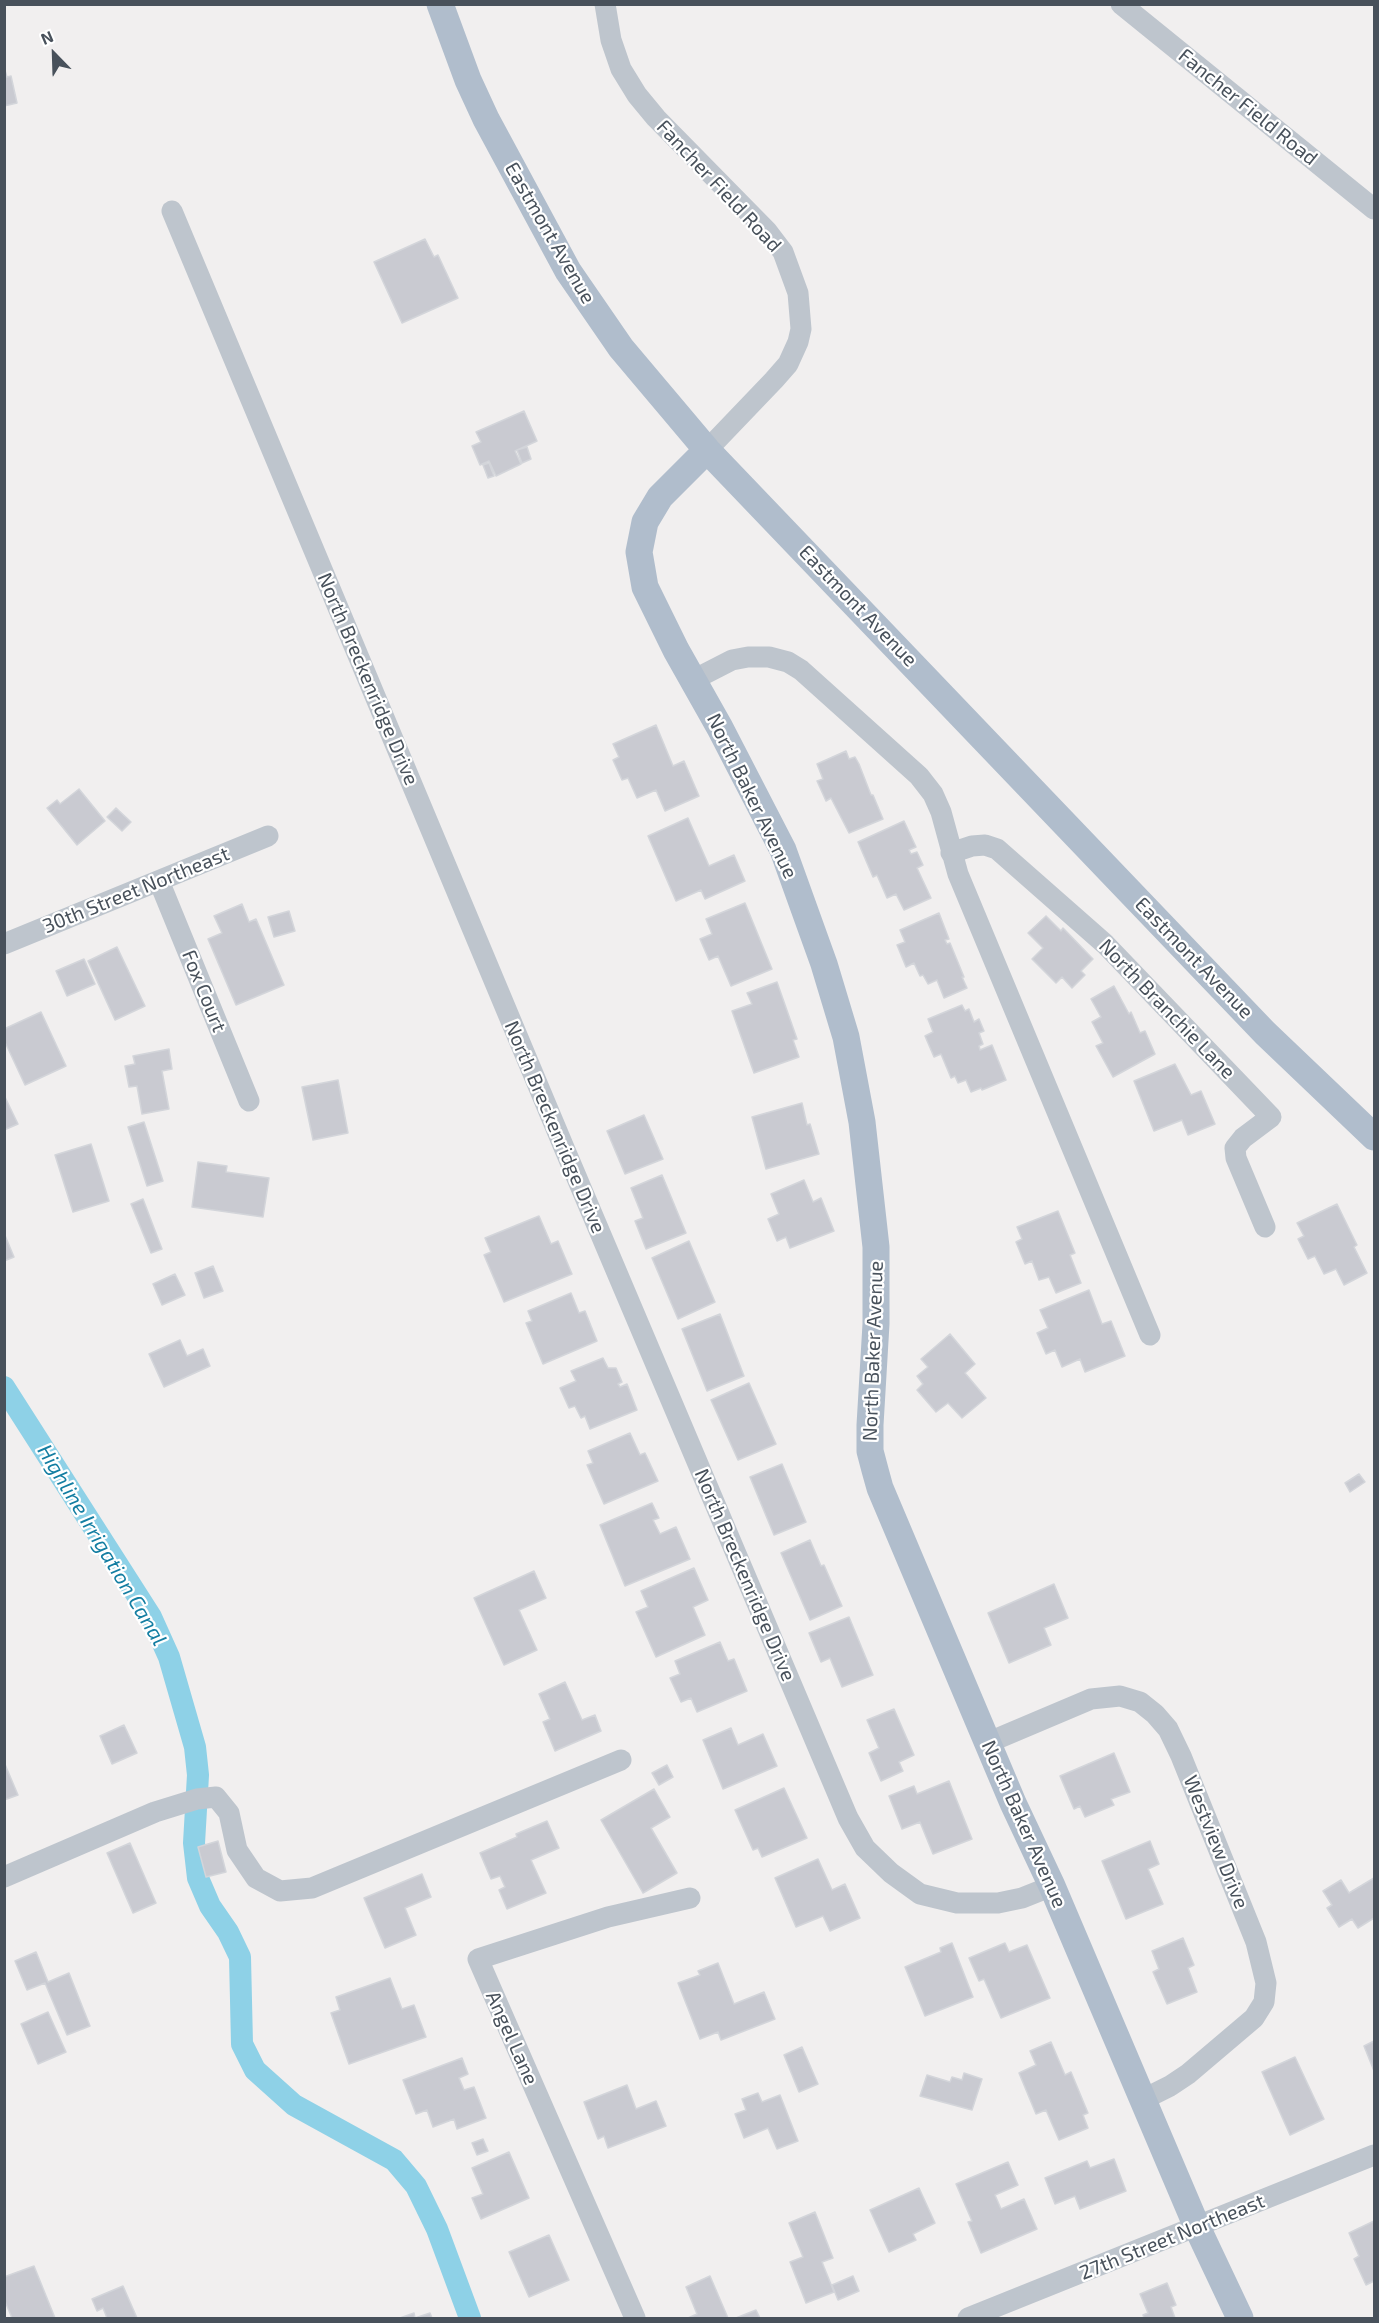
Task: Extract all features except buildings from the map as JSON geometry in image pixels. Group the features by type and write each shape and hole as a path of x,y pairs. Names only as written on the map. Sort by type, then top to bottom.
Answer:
{"main road":[{"name":"Eastmont Avenue","path":"440,4 468,80 486,119 568,271 621,348 707,450 1265,1033 1374,1137"},
{"name":"North Baker Avenue","path":"707,450 660,497 645,522 639,552 645,587 783,850 824,964 846,1037 862,1122 876,1247 876,1324 870,1451 880,1488 987,1743 1052,1886 1197,2227 1240,2319"}],"street":[{"name":"Fancher Field Road","path":"605,4 611,40 621,69 637,95 656,118 767,231 783,252 798,293 801,329 788,364 707,450"},
{"name":"Fancher Field Road","path":"1120,4 1374,209"},
{"name":"North Breckenridge Drive","path":"172,211 565,1150 849,1818 865,1848 891,1873 920,1894 957,1903 998,1903 1022,1898 1052,1886"},
{"path":"693,680 732,660 769,657 788,662 801,670 919,776 933,794 941,813 958,874 1150,1335"},
{"name":"30th Street Northeast","path":"4,944 268,836"},
{"name":"North Branchie Lane","path":"951,853 978,846 997,849 1113,951 1270,1117 1242,1138 1235,1148 1236,1158 1265,1227"},
{"name":"Fox Court","path":"159,881 249,1101"},
{"name":"Westview Drive","path":"987,1743 1091,1699 1120,1696 1140,1702 1155,1714 1168,1729 1181,1756 1256,1942 1266,1983 1264,2002 1254,2018 1188,2074 1144,2099"},
{"path":"4,1877 155,1812 197,1799 216,1797 229,1813 237,1850 256,1878 280,1891 312,1888 621,1760"},
{"name":"Angel Lane","path":"635,2319 478,1959 608,1917 690,1898"},
{"name":"27th Street Northeast","path":"968,2319 1374,2155"}],"waterway":[{"name":"Highline Irrigation Canal","path":"4,1387 151,1617 169,1657 195,1747 198,1775 194,1843 198,1878 210,1906 228,1932 240,1957 242,2044 255,2070 294,2105 394,2160 416,2186 437,2229 470,2318"}]}
